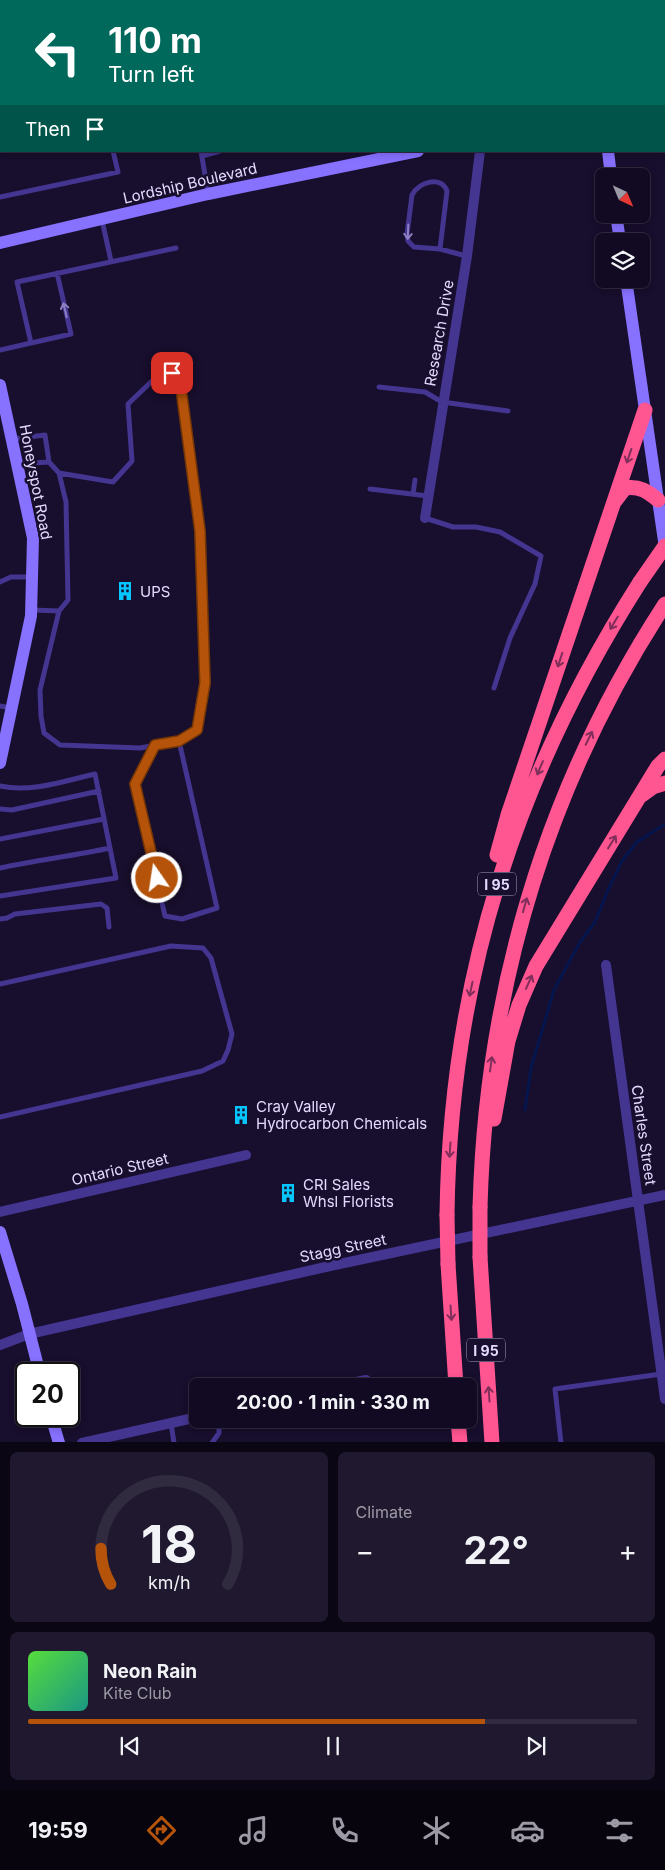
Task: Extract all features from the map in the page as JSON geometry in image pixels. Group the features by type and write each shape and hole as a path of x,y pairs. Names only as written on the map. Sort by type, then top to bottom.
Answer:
{"highway":[{"path":"477,961 498,850 508,815 645,410"},
{"path":"612,504 624,488 634,487 645,489 658,500"},
{"name":"I 95","path":"455,1378 448,1264 449,1150 462,1036 477,961 496,888 508,851 549,747 587,670 640,582 665,547"},
{"name":"I 95","path":"492,1442 480,1257 480,1204 484,1120 493,1048 510,961 544,846 574,771 608,699 647,631 665,604"},
{"path":"480,1204 508,1040 519,1005 536,966 546,949 658,766 665,759"},
{"path":"640,798 652,787 665,783"},
{"path":"459,1428 460,1442"}],"main road":[{"name":"Lordship Boulevard","path":"0,243 383,155 409,152"},
{"path":"608,152 610,168"},
{"path":"627,288 665,547"},
{"name":"Honeyspot Road","path":"0,385 4,425 12,439 33,538 31,610 6,707 0,763"},
{"path":"0,1234 37,1362"},
{"path":"55,1427 59,1442"}],"street":[{"name":"Research Drive","path":"425,518 442,402 467,256 480,152"},
{"name":"Charles Street","path":"606,965 665,1399"},
{"name":"Ontario Street","path":"0,1212 246,1155"},
{"name":"Stagg Street","path":"0,1345 29,1334 320,1268 665,1195"},
{"path":"82,1442 189,1419"}],"lane":[{"path":"0,197 118,172 113,152"},
{"path":"201,153 208,194"},
{"path":"440,250 448,191 442,183 421,184 415,189 411,204 407,234 408,241 414,247 467,256"},
{"path":"102,220 111,261"},
{"path":"31,343 17,282 176,248"},
{"path":"0,350 71,334 57,273"},
{"path":"12,439 45,435 49,462 59,473 66,502 68,600 59,611 40,690 44,733 60,745 140,748 179,741 197,730 205,683 200,531 180,381 172,373 152,381 128,404 132,461 113,482 59,473"},
{"path":"379,387 425,392 442,402 508,411"},
{"path":"17,464 49,462"},
{"path":"413,494 415,480"},
{"path":"370,489 428,496"},
{"path":"425,518 453,527 476,527 500,532 542,556 535,584 510,638 494,688"},
{"path":"0,582 11,577 32,577"},
{"path":"31,610 59,611"},
{"path":"155,745 135,784 165,916 182,919 217,908 179,741"},
{"path":"0,786 12,789 33,788 95,774 116,878 0,896"},
{"path":"0,809 12,810 99,791"},
{"path":"0,839 104,819"},
{"path":"0,868 110,848"},
{"path":"0,919 15,914 101,904 107,908 109,927"},
{"path":"0,984 171,946 203,948 211,958 232,1034 223,1060 202,1071 0,1117"},
{"path":"561,1442 555,1389 661,1374"},
{"path":"171,1423 174,1442"},
{"path":"212,1442 219,1433 219,1428"}],"waterway":[{"path":"525,1110 531,1068 554,990 580,942 595,922 622,861 637,842 665,824"}],"place":[{"name":"UPS","path":"125,591"},
{"name":"Cray Valley Hydrocarbon Chemicals","path":"241,1115"},
{"name":"CRI Sales Whsl Florists","path":"288,1193"}],"route":[{"path":"157,878 135,784 155,745 179,741 197,730 205,683 200,531 180,381 172,373"}]}
